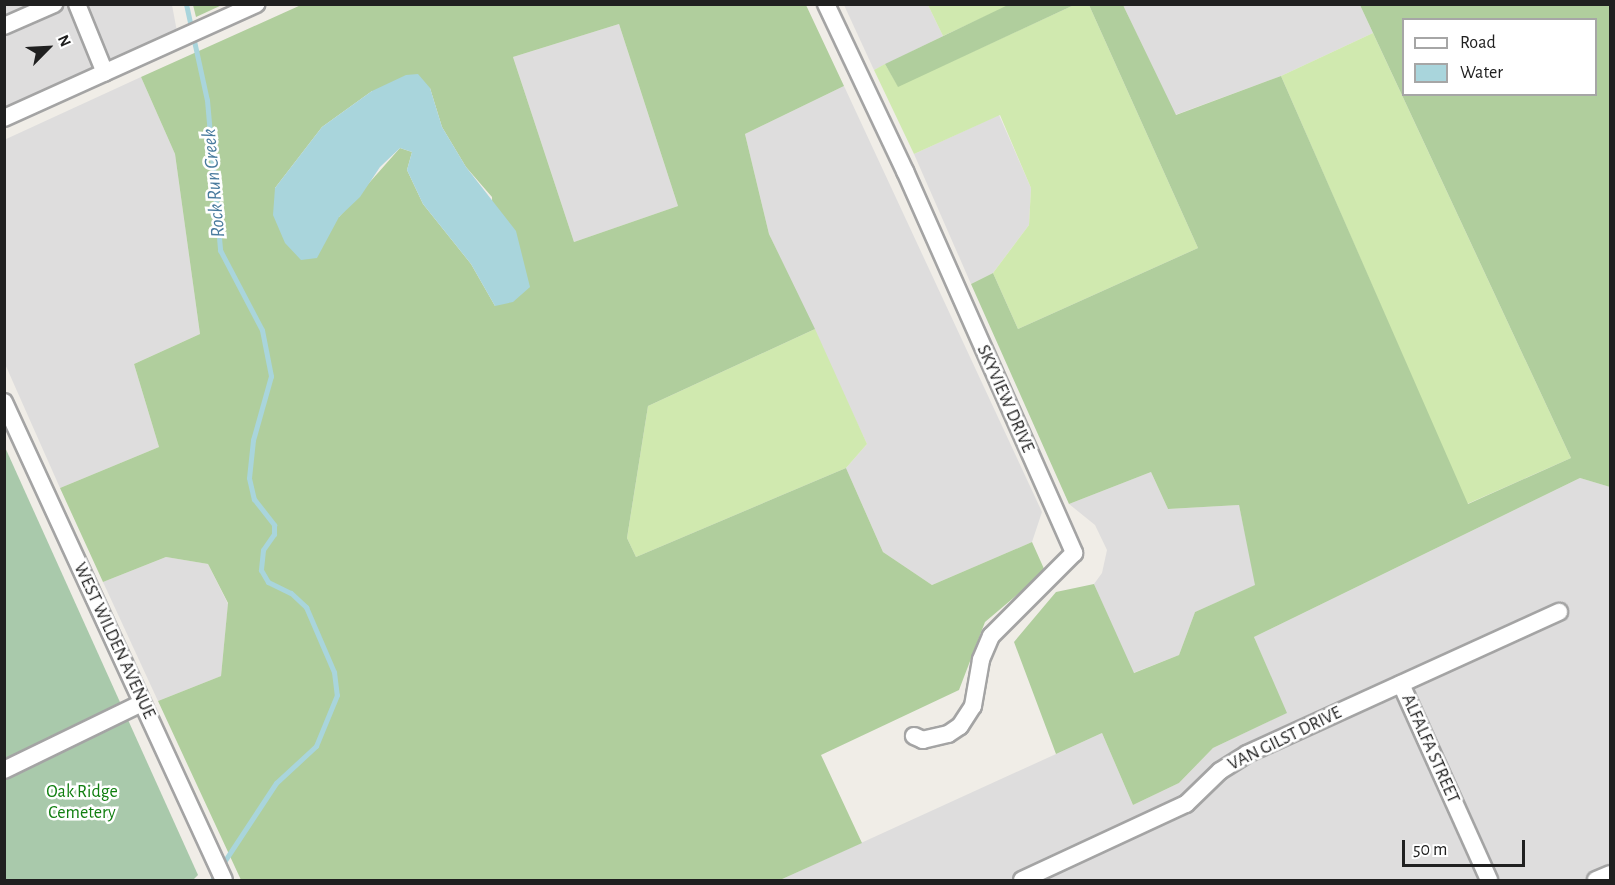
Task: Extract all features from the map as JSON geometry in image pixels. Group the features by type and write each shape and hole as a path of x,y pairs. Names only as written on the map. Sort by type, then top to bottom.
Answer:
{"street":[{"path":"4,26 54,4"},
{"path":"77,4 105,73"},
{"path":"4,118 256,4"},
{"name":"SKYVIEW DRIVE","path":"826,4 905,171 1074,553 991,636 981,660 973,706 960,726 948,734 923,740 914,736"},
{"name":"WEST WILDEN AVENUE","path":"4,402 224,880"},
{"name":"VAN GILST DRIVE","path":"1022,880 1178,809 1247,753 1558,612"},
{"name":"ALFALFA STREET","path":"1401,684 1489,880"},
{"path":"4,770 142,703"},
{"path":"1596,880 1611,874"}],"shaded area":[{"path":"5,5 172,5 178,37 5,107"},
{"path":"844,5 928,5 943,36 874,70"},
{"path":"1123,5 1360,5 1373,33 1281,76 1175,115"},
{"path":"619,24 678,206 574,242 513,57"},
{"path":"141,77 175,154 200,334 134,364 159,447 60,488 5,364 4,140"},
{"path":"844,86 1042,512 1032,542 932,585 883,552 846,468 867,444 769,234 745,134"},
{"path":"999,115 1031,188 1029,225 993,273 971,284 914,154"},
{"path":"1151,472 1168,509 1239,505 1256,585 1195,612 1179,655 1133,673 1094,584 1102,573 1107,550 1095,525 1069,504"},
{"path":"1580,478 1610,487 1610,880 780,880 1102,733 1133,805 1179,783 1213,748 1286,713 1254,637"},
{"path":"166,557 208,564 228,604 221,676 158,701 103,582"}],"green space":[{"path":"193,4 222,5 196,17"},
{"path":"1010,4 1074,5 898,87 885,64"},
{"path":"301,5 806,5 844,86 745,134 769,234 815,329 648,406 627,538 636,557 846,468 883,552 932,585 1032,542 1045,571 985,622 959,690 821,755 862,843 780,880 241,880 158,701 221,676 228,603 208,564 166,557 103,582 60,488 159,447 134,364 200,334 175,154 141,77","holes":["619,24 678,206 574,242 513,57","430,88 442,127 466,167 492,197 495,306 471,264 423,204 407,170 412,152 400,148 339,217 275,188 322,127 372,91"]},
{"path":"928,5 1010,5 943,36"},
{"path":"1074,5 1089,5 1198,248 1018,329 993,273 1029,225 1031,188 1000,115 914,154 874,70 885,64 898,86"},
{"path":"1089,5 1123,5 1176,115 1281,76 1468,504 1571,458 1402,96 1597,96 1597,18 1402,18 1402,95 1360,5 1610,5 1610,487 1580,478 1254,637 1287,713 1213,748 1179,783 1133,805 1102,733 1056,754 1014,642 1056,592 1094,584 1134,673 1179,655 1195,612 1255,585 1239,505 1168,509 1151,472 1069,504 971,284 993,273 1018,329 1198,248"},
{"path":"1373,33 1571,458 1467,504 1281,76"},
{"path":"815,329 867,444 846,468 636,557 627,538 648,406"},
{"name":"Oak Ridge Cemetery","path":"4,445 198,875 193,880 5,880"}],"water":[{"path":"418,74 430,88 442,127 466,167 516,231 530,287 513,302 495,306 471,264 423,204 407,170 412,152 400,148 380,167 360,197 339,217 317,258 301,260 285,243 273,215 275,188 322,127 372,91 406,75"}],"waterway":[{"name":"Rock Run Creek","path":"186,4 207,100 220,250 262,330 271,376 253,440 249,478 254,499 274,525 274,534 263,550 261,570 268,582 291,593 306,607 334,672 337,695 316,746 276,783 212,880"}]}
